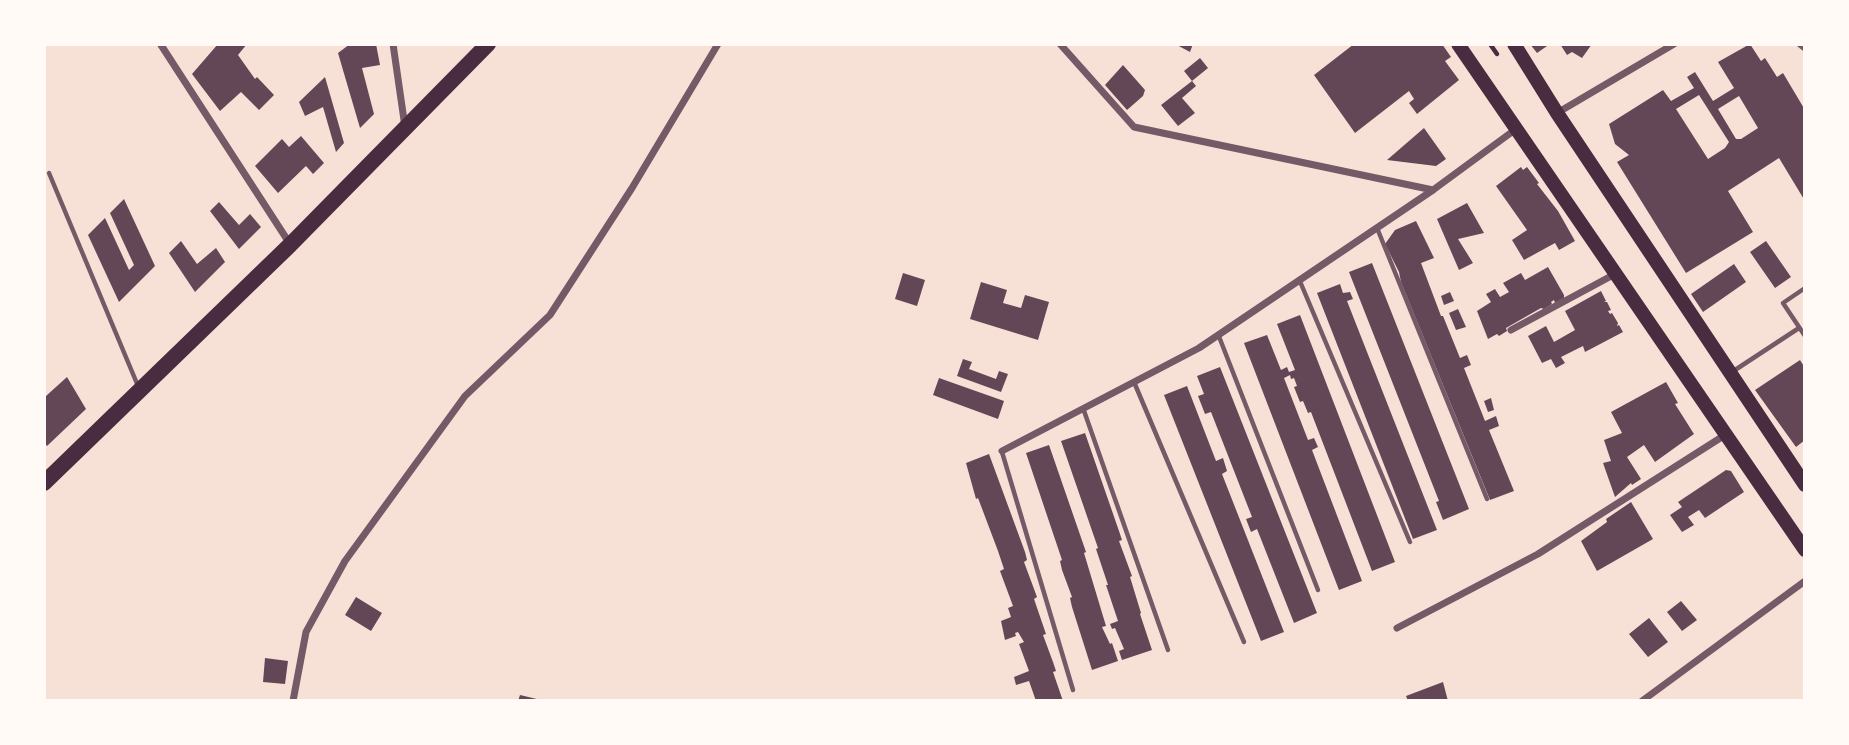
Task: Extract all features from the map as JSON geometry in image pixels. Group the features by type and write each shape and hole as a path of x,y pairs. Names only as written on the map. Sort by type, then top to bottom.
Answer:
{"highway":[{"path":"44,483 290,245 488,44"}],"main road":[{"path":"1458,44 1805,550"},
{"path":"1514,44 1557,113 1805,485"}],"street":[{"path":"161,44 290,245"},
{"path":"393,44 405,128"},
{"path":"293,701 306,632 345,561 465,396 550,315 632,188 718,44"},
{"path":"1060,44 1134,127 1433,190"},
{"path":"1557,113 1674,44"},
{"path":"1800,44 1805,48"},
{"path":"1002,451 1199,348 1433,190 1516,129"},
{"path":"1511,330 1615,273"},
{"path":"1397,628 1538,554 1726,434"},
{"path":"1642,701 1805,581"}],"lane":[{"path":"49,173 140,390"},
{"path":"1376,227 1487,499"},
{"path":"1299,279 1410,542"},
{"path":"1805,288 1783,303 1805,336"},
{"path":"1731,373 1799,328"},
{"path":"1218,334 1318,590"},
{"path":"1134,382 1244,642"},
{"path":"1083,408 1168,650"},
{"path":"1002,451 1073,690"}],"building":[{"path":"218,44 247,44 238,55 255,79 257,77 274,95 259,110 241,92 220,111 192,74"},
{"path":"350,44 376,44 380,65 362,68 374,114 360,128 338,53"},
{"path":"1175,44 1193,44 1190,52"},
{"path":"1354,44 1442,44 1451,57 1445,61 1459,80 1417,114 1409,103 1414,99 1409,91 1355,133 1314,75"},
{"path":"1530,44 1550,44 1537,53"},
{"path":"1560,44 1592,44 1582,58 1572,52 1567,55"},
{"path":"1750,44 1761,61 1765,58 1777,77 1783,73 1805,110 1805,201 1779,158 1728,191 1753,232 1686,273 1617,162 1629,155 1615,144 1609,124 1663,90 1671,101 1694,88 1687,77 1695,72 1713,101 1734,88 1718,62","holes":["1699,95 1729,142 1725,148 1708,159 1676,109","1739,96 1758,128 1741,139 1736,139 1718,109"]},
{"path":"1200,58 1208,68 1192,81 1184,71"},
{"path":"1123,65 1145,90 1143,96 1127,110 1105,85"},
{"path":"325,77 344,143 336,152 323,107 305,116 299,102"},
{"path":"1192,81 1196,86 1182,98 1195,113 1178,126 1161,105"},
{"path":"1424,128 1446,159 1436,166 1387,160"},
{"path":"301,136 324,163 313,174 306,166 278,193 255,166 282,139 289,147"},
{"path":"1521,167 1523,170 1527,167 1539,183 1537,184 1558,211 1575,241 1559,250 1555,243 1524,260 1512,240 1527,230 1496,186"},
{"path":"124,199 155,266 119,302 88,235 105,218 129,270 134,265 110,213"},
{"path":"219,202 239,225 250,214 261,227 239,249 210,211"},
{"path":"1467,203 1484,233 1458,239 1473,263 1459,270 1437,219"},
{"path":"1416,221 1434,258 1421,263 1441,316 1460,358 1467,355 1471,365 1464,368 1485,421 1496,416 1499,426 1489,430 1514,491 1490,500 1399,272 1385,244 1395,230"},
{"path":"181,241 197,264 216,248 225,262 195,292 169,253"},
{"path":"1766,241 1791,277 1775,288 1750,252"},
{"path":"1372,263 1469,509 1443,520 1436,502 1439,501 1349,272"},
{"path":"1734,264 1746,282 1703,312 1691,294"},
{"path":"1548,267 1564,298 1555,303 1554,300 1544,309 1541,308 1506,328 1507,331 1499,336 1497,334 1488,339 1477,311 1491,302 1486,294 1495,289 1500,297 1509,292 1503,283 1521,273 1525,280"},
{"path":"903,273 925,280 917,306 895,299"},
{"path":"981,282 1007,290 1003,303 1021,308 1025,295 1049,302 1038,340 970,319"},
{"path":"1340,284 1343,293 1350,292 1353,299 1347,301 1437,530 1413,539 1317,293"},
{"path":"1601,291 1606,301 1604,302 1607,302 1611,310 1608,311 1623,332 1585,352 1583,346 1561,357 1565,363 1556,368 1551,359 1542,363 1528,336 1546,326 1554,342 1575,330 1565,311"},
{"path":"1450,292 1454,301 1444,305 1441,296"},
{"path":"1458,309 1466,327 1456,330 1449,313"},
{"path":"1300,315 1395,562 1372,571 1311,412 1308,413 1303,401 1300,402 1294,387 1297,386 1294,378 1291,379 1290,375 1284,378 1308,440 1314,438 1318,447 1312,450 1362,581 1339,590 1244,343 1267,335 1281,370 1287,367 1289,372 1295,370 1277,324"},
{"path":"963,359 972,362 969,369 996,379 999,371 1008,374 1001,392 957,376"},
{"path":"1800,360 1805,368 1805,440 1796,447 1755,390"},
{"path":"1220,367 1317,613 1294,623 1257,529 1251,532 1246,519 1252,517 1211,412 1205,414 1198,396 1204,394 1197,376"},
{"path":"67,377 86,409 47,446 44,442 44,392 46,396"},
{"path":"939,378 1004,401 998,419 933,395"},
{"path":"1666,382 1678,403 1675,404 1694,434 1655,462 1644,445 1627,457 1641,479 1632,485 1631,483 1615,497 1603,463 1611,461 1604,440 1622,433 1611,412"},
{"path":"1187,386 1216,461 1223,458 1227,471 1222,474 1284,632 1261,641 1164,395"},
{"path":"1491,398 1494,410 1488,412 1484,401"},
{"path":"1085,433 1122,540 1119,541 1132,576 1130,577 1140,614 1152,650 1122,660 1119,651 1124,649 1115,628 1112,629 1110,624 1118,621 1096,549 1098,548 1061,441"},
{"path":"1049,445 1086,552 1084,553 1106,626 1102,627 1110,644 1112,643 1118,661 1092,670 1072,607 1072,597 1060,561 1062,560 1026,453"},
{"path":"989,454 1025,552 1027,560 1024,562 1037,597 1034,599 1046,634 1043,635 1063,701 1036,701 1029,681 1016,685 1014,677 1029,671 1019,644 1024,642 1018,632 1015,633 1016,636 1005,640 1001,621 1011,617 1008,608 1013,606 1000,571 1004,569 978,498 976,499 966,463"},
{"path":"1726,470 1731,471 1744,492 1705,518 1699,510 1688,517 1694,525 1682,532 1670,515 1682,507 1678,502"},
{"path":"1631,502 1653,539 1597,571 1581,541"},
{"path":"356,597 382,613 371,631 345,615"},
{"path":"1681,601 1697,620 1682,631 1667,612"},
{"path":"1649,618 1668,642 1648,657 1629,634"},
{"path":"265,658 288,661 285,684 263,682"},
{"path":"1443,682 1448,701 1408,701 1406,696"},
{"path":"520,695 541,700 541,701 518,701"}]}
